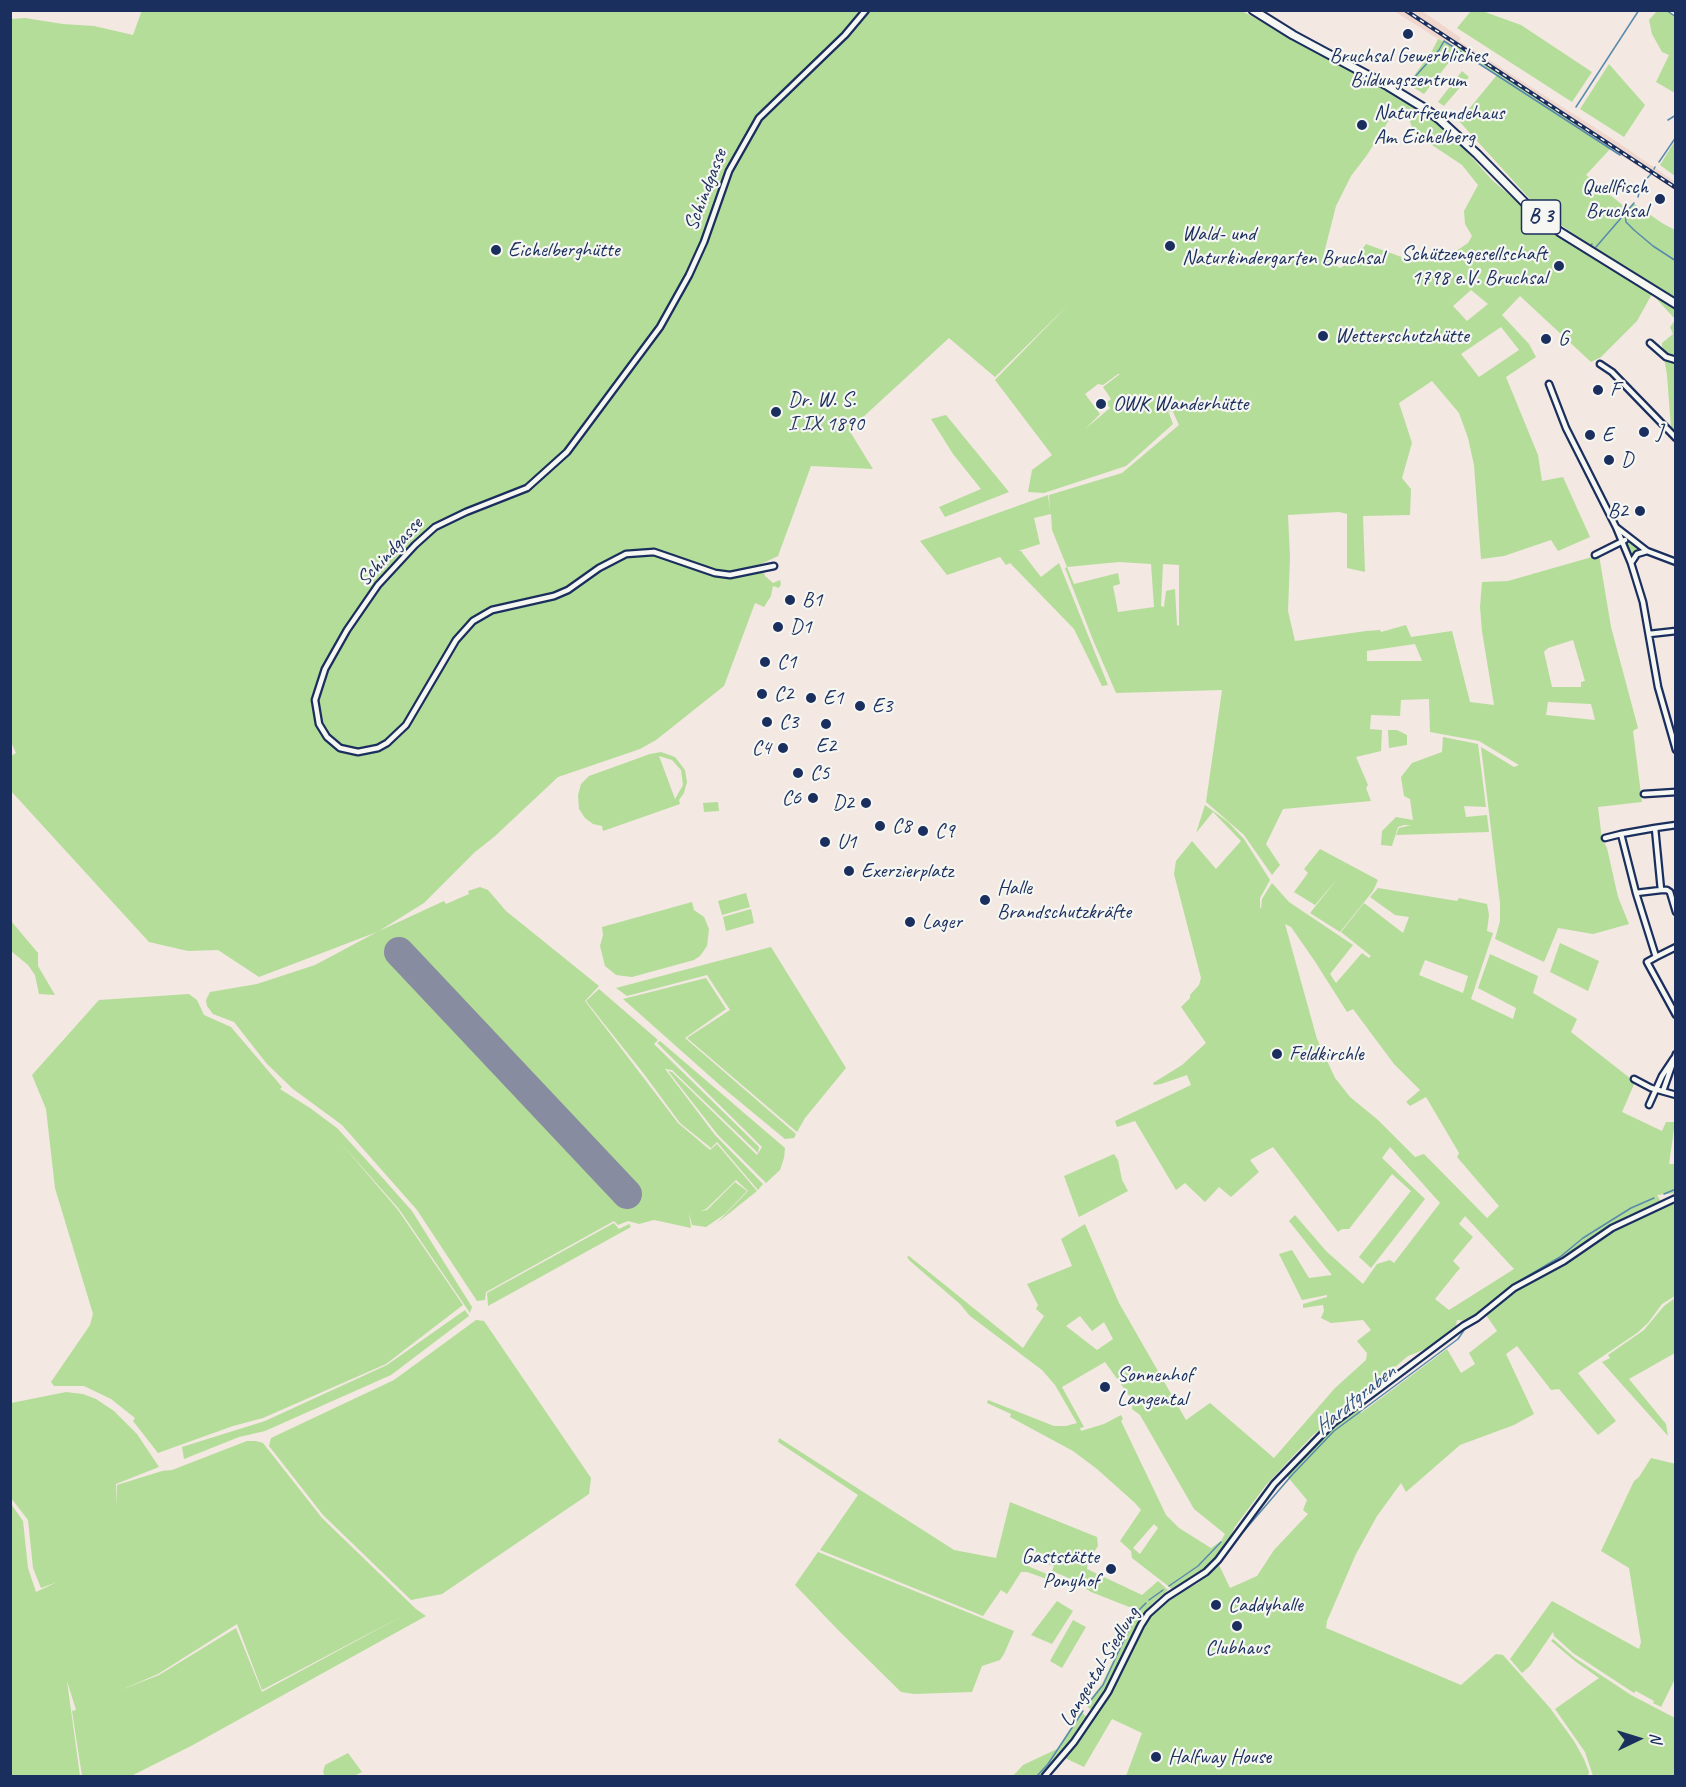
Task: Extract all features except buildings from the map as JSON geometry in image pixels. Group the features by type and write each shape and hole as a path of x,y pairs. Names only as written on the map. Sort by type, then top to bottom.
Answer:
{"main road":[{"name":"B 3","path":"1253,10 1293,35 1424,108 1477,154 1531,209 1560,232 1676,304"}],"street":[{"name":"Schindgasse","path":"774,566 730,575 715,573 654,552 626,554 606,564 568,590 554,596 498,608 473,621 456,640 406,725 387,743 378,748 358,752 340,748 327,737 319,724 315,700 325,669 347,630 378,585 415,544 435,527 527,488 567,452 660,327 704,242 729,171 759,118 845,35 867,10"},
{"path":"1650,343 1659,352 1674,360"},
{"path":"1599,364 1611,372 1676,438"},
{"path":"1549,384 1566,428 1617,526 1631,563 1643,602 1658,687 1676,750"},
{"path":"1617,526 1647,551 1676,562"},
{"path":"1595,555 1630,537"},
{"path":"1631,563 1637,554 1647,551"},
{"path":"1649,634 1676,631"},
{"path":"1668,723 1676,720"},
{"path":"1644,794 1676,792"},
{"path":"1605,838 1676,825"},
{"path":"1655,828 1661,890"},
{"path":"1621,834 1656,957"},
{"path":"1636,892 1661,890 1670,892 1676,912"},
{"path":"1675,949 1647,962 1676,1015"},
{"path":"1649,1106 1675,1056"},
{"path":"1663,1091 1675,1056"},
{"path":"1634,1079 1676,1095"},
{"name":"Langental-Siedlung","path":"1046,1776 1074,1742 1108,1692 1148,1614 1172,1593 1206,1572 1218,1560 1274,1484 1332,1424 1463,1326 1477,1318 1514,1288 1564,1261 1612,1228 1676,1198"}],"shaded area":[{"path":"1394,11 1422,11 1461,38 1459,41 1619,143 1675,182 1675,190 1550,110 1456,45 1454,47 1438,39"}],"green space":[{"path":"142,10 1242,11 1419,109 1450,133 1492,180 1561,239 1652,294 1637,321 1601,357 1591,362 1520,296 1502,315 1529,344 1536,357 1506,377 1538,455 1542,481 1563,477 1590,537 1558,551 1551,540 1504,556 1481,559 1474,465 1468,438 1459,413 1432,381 1399,403 1412,443 1402,478 1411,489 1410,515 1363,516 1365,572 1347,568 1347,514 1339,512 1288,515 1290,557 1288,611 1295,641 1366,631 1380,630 1381,632 1406,625 1411,637 1452,631 1470,702 1494,705 1482,631 1480,607 1482,582 1508,581 1599,555 1611,627 1638,728 1633,731 1642,802 1598,807 1602,839 1607,848 1618,897 1629,924 1593,934 1558,928 1544,962 1495,939 1500,921 1500,903 1481,747 1514,767 1519,765 1479,741 1430,732 1429,699 1401,700 1400,716 1371,715 1370,729 1382,730 1381,751 1356,757 1368,785 1366,788 1371,801 1283,809 1266,844 1280,865 1272,875 1244,835 1206,802 1222,690 1116,693 1065,568 1067,567 1052,530 1051,514 1034,518 1040,544 1018,551 1021,551 1041,577 1059,563 1108,685 1102,686 1074,629 1010,563 1006,565 1000,557 947,575 920,541 1048,495 1050,511 1049,495 1122,473 1179,425 1173,412 1168,411 1173,424 1126,466 1044,493 1028,492 1032,470 1052,455 995,380 1068,305 995,377 949,338 849,430 873,469 811,466 778,556 761,564 765,576 773,583 780,580 781,584 779,588 773,586 771,596 764,607 755,603 724,686 656,740 640,749 558,777 475,852 424,903 379,931 444,901 446,904 469,894 468,891 480,887 488,890 506,911 599,986 585,1001 678,1123 710,1150 717,1144 757,1191 717,1223 748,1191 736,1180 706,1209 700,1211 707,1210 735,1182 747,1191 725,1214 706,1227 692,1225 689,1213 691,1228 654,1220 639,1224 628,1221 618,1225 614,1221 486,1292 485,1300 477,1301 417,1210 342,1125 293,1089 267,1064 234,1022 213,1014 207,1006 206,1000 210,992 257,984 315,965 377,932 259,977 218,950 188,951 149,942 11,791 11,756 16,753 11,742 11,19 25,18 94,26 133,35","holes":["1409,119 1414,133 1462,165 1478,185 1464,211 1465,224 1472,236 1468,243 1444,259 1415,262 1366,244 1355,259 1340,268 1323,257 1336,206 1351,176 1389,120","1471,290 1488,304 1467,321 1453,306","1501,327 1519,350 1479,377 1461,354","1120,374 1103,387 1111,399 1106,403 1110,408 1085,429 1100,414 1085,394 1098,384 1103,385","1119,562 1151,564 1154,607 1118,612 1113,586 1120,584 1118,573 1074,584 1067,567","1163,564 1179,565 1179,626 1177,625 1175,589 1166,591 1164,607 1161,606","1573,640 1585,681 1581,682 1581,687 1552,687 1544,652 1548,648","1415,644 1422,661 1367,661 1367,651","1548,702 1591,704 1595,720 1546,715"]},
{"path":"1658,10 1668,11 1675,16 1675,93 1656,82 1669,55 1662,52 1652,34 1649,20"},
{"path":"1471,11 1482,11 1521,25 1592,72 1572,102 1457,28"},
{"path":"1438,39 1454,47 1456,45 1611,148 1586,175 1626,208 1628,209 1633,203 1675,230 1675,298 1594,249 1538,208 1459,121 1497,75 1458,51 1424,94 1408,84"},
{"path":"1609,64 1645,105 1624,137 1580,109"},
{"path":"1462,71 1469,77 1444,106 1438,102"},
{"path":"1675,141 1675,176 1660,165"},
{"path":"1652,294 1675,308 1675,319"},
{"path":"1675,320 1675,358 1663,354 1662,343 1673,334 1670,327"},
{"path":"1664,358 1675,361 1675,433 1671,428"},
{"path":"946,415 1009,492 945,517 939,507 981,489 953,454 931,419"},
{"path":"1630,537 1647,551 1642,552 1631,563 1623,540"},
{"path":"1388,730 1397,730 1407,735 1407,745 1389,748"},
{"path":"1443,737 1478,744 1486,807 1464,806 1466,817 1487,815 1489,832 1396,835 1399,828 1411,825 1404,825 1398,827 1392,846 1381,845 1382,831 1396,817 1413,820 1410,799 1404,796 1401,777 1412,763 1442,752"},
{"path":"661,752 675,757 685,770 687,782 679,800 680,804 603,831 602,826 593,824 585,818 579,809 578,795 581,784 589,776","holes":["659,756 672,760 681,770 683,785 675,799"]},
{"path":"718,802 719,811 704,812 703,803"},
{"path":"1205,805 1228,822 1244,839 1270,880 1260,898 1260,908 1262,899 1272,883 1289,902 1353,945 1330,974 1336,983 1362,953 1369,958 1371,956 1341,932 1364,903 1403,933 1409,917 1395,915 1370,897 1378,888 1457,901 1459,898 1487,904 1489,915 1487,931 1493,933 1471,999 1513,1019 1516,1008 1478,988 1490,954 1538,976 1533,993 1577,1019 1571,1032 1635,1082 1622,1112 1662,1131 1666,1122 1675,1122 1669,1164 1675,1164 1675,1193 1657,1195 1663,1205 1675,1201 1675,1296 1662,1304 1648,1323 1637,1333 1578,1373 1616,1421 1598,1435 1559,1389 1551,1390 1517,1346 1506,1354 1534,1414 1514,1425 1460,1445 1406,1492 1401,1483 1377,1516 1356,1554 1326,1628 1461,1685 1496,1654 1503,1655 1550,1708 1574,1741 1584,1759 1589,1772 1588,1776 1126,1776 1142,1733 1112,1719 1084,1767 1065,1758 1102,1707 1124,1669 1143,1626 1151,1616 1219,1565 1230,1588 1257,1576 1274,1550 1308,1514 1303,1510 1307,1500 1287,1476 1334,1426 1357,1408 1361,1413 1447,1349 1461,1373 1475,1364 1469,1353 1497,1331 1486,1315 1476,1322 1457,1320 1456,1326 1426,1349 1408,1356 1381,1376 1382,1380 1313,1435 1266,1485 1234,1528 1218,1558 1205,1572 1172,1589 1132,1558 1131,1551 1120,1541 1141,1510 1135,1503 1073,1451 1010,1417 1011,1414 987,1403 988,1400 1054,1426 1077,1423 1055,1385 1042,1370 970,1316 960,1304 907,1257 909,1256 1023,1348 1044,1316 1036,1309 1038,1305 1027,1284 1072,1266 1061,1239 1085,1224 1119,1303 1186,1420 1210,1403 1274,1458 1335,1388 1366,1360 1367,1353 1357,1341 1371,1330 1363,1320 1331,1323 1321,1318 1324,1311 1323,1305 1303,1308 1303,1304 1327,1297 1327,1295 1302,1300 1279,1254 1292,1250 1309,1278 1332,1275 1289,1221 1295,1215 1326,1251 1363,1284 1377,1264 1390,1260 1394,1263 1440,1203 1390,1147 1382,1158 1425,1199 1371,1268 1359,1257 1411,1191 1392,1174 1349,1229 1342,1229 1338,1232 1273,1147 1250,1160 1259,1172 1231,1197 1219,1187 1205,1202 1185,1183 1176,1190 1135,1121 1117,1127 1115,1121 1191,1085 1187,1075 1161,1084 1154,1085 1153,1083 1182,1065 1206,1043 1181,1007 1199,985 1201,978 1174,874 1176,861 1192,841 1216,869 1241,841 1213,812 1196,833","holes":["1285,924 1291,927 1347,1012 1353,1009 1394,1064 1420,1090 1406,1102 1410,1106 1426,1097 1459,1153 1457,1157 1499,1206 1487,1218 1424,1154 1415,1157 1378,1120 1350,1097 1335,1078 1317,1039","1425,960 1468,976 1463,993 1419,975","1465,1216 1514,1269 1449,1310 1435,1299 1460,1268 1453,1261 1473,1237 1459,1224","1080,1316 1092,1331 1104,1322 1113,1339 1097,1350 1066,1326","1105,1362 1133,1401 1132,1409 1140,1415 1194,1509 1225,1534 1221,1541 1211,1548 1179,1528 1166,1515 1121,1421 1123,1419 1121,1415 1104,1424 1081,1431 1080,1428 1084,1427 1062,1387","1154,1524 1158,1528 1140,1554 1133,1548"]},
{"path":"1320,849 1378,880 1373,891 1340,932 1310,913 1338,878 1315,905 1294,892 1308,873 1304,869"},
{"path":"746,893 750,907 722,915 718,901"},
{"path":"692,902 694,910 704,917 709,929 707,946 700,956 694,960 632,977 616,975 605,966 600,946 603,935 602,927"},
{"path":"751,909 754,923 726,931 723,917"},
{"path":"11,921 38,953 38,966 55,995 39,994 35,975 28,965 11,951"},
{"path":"1560,943 1599,961 1588,991 1550,972"},
{"path":"771,947 846,1068 805,1118 797,1132 687,1038 730,1010 707,975 627,996 616,988"},
{"path":"706,978 726,1009 685,1038 796,1134 794,1138 785,1139 722,1087 623,999"},
{"path":"599,989 658,1040 654,1044 759,1147 758,1153 672,1070 665,1069 715,1135 763,1184 758,1190 717,1142 711,1148 680,1123 586,1001"},
{"path":"189,994 197,1000 204,1015 231,1027 282,1087 280,1089 337,1128 380,1175 412,1211 472,1307 470,1313 399,1209 340,1142 398,1210 463,1305 386,1364 263,1418 233,1426 158,1453 133,1421 135,1418 111,1399 84,1386 54,1386 51,1382 90,1325 93,1314 55,1188 46,1109 32,1075 99,1000"},
{"path":"660,1041 785,1148 780,1170 766,1183 718,1135 668,1071 672,1072 757,1155 762,1147 657,1043"},
{"path":"1114,1154 1128,1191 1079,1217 1064,1176"},
{"path":"614,1223 619,1229 629,1224 631,1227 488,1306 487,1293"},
{"path":"1675,1298 1675,1353 1629,1379 1666,1424 1668,1436 1602,1362 1610,1358 1608,1355 1644,1330 1664,1306"},
{"path":"465,1310 469,1316 391,1375 265,1431 239,1437 184,1459 182,1447 265,1421 387,1365"},
{"path":"476,1320 484,1321 591,1478 589,1494 442,1594 411,1600 323,1515 269,1446 271,1438 394,1380"},
{"path":"66,1392 83,1394 96,1399 114,1411 137,1434 159,1467 116,1484 117,1506 117,1485 172,1470 247,1441 263,1443 322,1518 426,1616 191,1746 131,1776 82,1776 72,1711 76,1710 67,1681 80,1776 11,1776 11,1504 23,1521 28,1568 36,1592 57,1582 41,1588 33,1568 28,1520 11,1498 11,1403","holes":["406,1614 262,1692 236,1628 159,1675 121,1690 158,1674 237,1624 262,1690"]},
{"path":"779,1438 954,1550 996,1558 1010,1502 1097,1537 1098,1546 1088,1561 1087,1569 1142,1595 1158,1581 1168,1590 1139,1620 1118,1670 1092,1711 1086,1705 1102,1684 1137,1610 1091,1592 1073,1580 1052,1571 1054,1566 1047,1564 1049,1558 1080,1564 1082,1560 1028,1551 1023,1564 1049,1575 1047,1579 1021,1572 1007,1594 1001,1590 983,1616 820,1550 858,1495 778,1442"},
{"path":"1651,1458 1676,1464 1675,1679 1661,1707 1636,1691 1634,1693 1573,1653 1554,1636 1553,1632 1530,1666 1522,1673 1510,1659 1552,1601 1639,1649 1641,1642 1629,1568 1601,1551 1634,1481"},
{"path":"818,1552 1014,1631 1004,1654 1000,1660 982,1666 972,1692 914,1694 901,1692 795,1585"},
{"path":"1057,1601 1073,1611 1052,1644 1031,1635"},
{"path":"1073,1620 1086,1627 1062,1668 1050,1661"},
{"path":"1553,1639 1575,1658 1631,1695 1675,1718 1675,1776 1593,1776 1585,1752 1555,1709 1599,1678 1551,1641"},
{"path":"1081,1712 1087,1717 1072,1740 1041,1776 1013,1776 1023,1765 1057,1749"},
{"path":"348,1753 362,1772 354,1776 325,1776 323,1772 325,1765"}],"waterway":[{"path":"1576,107 1639,10"},
{"path":"1666,10 1676,17"},
{"path":"1412,80 1439,50 1444,41 1620,155"},
{"path":"1668,120 1676,115"},
{"path":"1659,162 1676,137"},
{"path":"1638,197 1641,185 1651,174"},
{"path":"1596,247 1634,203"},
{"path":"1625,214 1626,222 1634,230 1676,261"},
{"path":"1664,1194 1676,1189"},
{"name":"Hardtgraben","path":"1489,1305 1511,1286 1560,1257 1583,1238 1631,1208 1654,1198"},
{"name":"Hardtgraben","path":"1244,1531 1334,1431 1458,1339 1467,1326"},
{"name":"Hardtgraben","path":"1169,1586 1198,1566 1221,1542"},
{"name":"Hardtgraben","path":"1149,1600 1163,1590"},
{"name":"Hardtgraben","path":"1087,1705 1103,1685 1137,1612 1146,1603"},
{"name":"Hardtgraben","path":"1037,1776 1048,1764 1083,1711"}],"runway":[{"path":"399,952 627,1194"}],"railway":[{"path":"1405,10 1676,188"}],"place":[{"name":"Bruchsal Gewerbliches Bildungszentrum","path":"1408,34"},
{"name":"Naturfreundehaus Am Eichelberg","path":"1362,125"},
{"name":"Quellfisch Bruchsal","path":"1660,199"},
{"name":"Wald- und Naturkindergarten Bruchsal","path":"1170,246"},
{"name":"Eichelberghütte","path":"496,250"},
{"name":"Schützengesellschaft 1798 e.V. Bruchsal","path":"1559,266"},
{"name":"Wetterschutzhütte","path":"1323,336"},
{"name":"G","path":"1546,339"},
{"name":"F","path":"1598,390"},
{"name":"OWK Wanderhütte","path":"1101,404"},
{"name":"Dr. W. S. I IX 1890","path":"776,412"},
{"name":"J","path":"1644,432"},
{"name":"E","path":"1590,435"},
{"name":"D","path":"1609,460"},
{"name":"B2","path":"1640,511"},
{"name":"B1","path":"790,600"},
{"name":"D1","path":"778,627"},
{"name":"C1","path":"765,662"},
{"name":"C2","path":"762,694"},
{"name":"E1","path":"811,698"},
{"name":"E3","path":"860,706"},
{"name":"C3","path":"767,722"},
{"name":"E2","path":"826,724"},
{"name":"C4","path":"783,748"},
{"name":"C5","path":"798,773"},
{"name":"C6","path":"813,798"},
{"name":"D2","path":"866,803"},
{"name":"C8","path":"880,826"},
{"name":"C9","path":"923,831"},
{"name":"U1","path":"825,842"},
{"name":"Exerzierplatz","path":"849,871"},
{"name":"Halle Brandschutzkräfte","path":"985,900"},
{"name":"Lager","path":"910,922"},
{"name":"Feldkirchle","path":"1277,1054"},
{"name":"Sonnenhof Langental","path":"1105,1387"},
{"name":"Gaststätte Ponyhof","path":"1111,1569"},
{"name":"Caddyhalle","path":"1216,1605"},
{"name":"Clubhaus","path":"1237,1626"},
{"name":"Halfway House","path":"1156,1757"}]}
